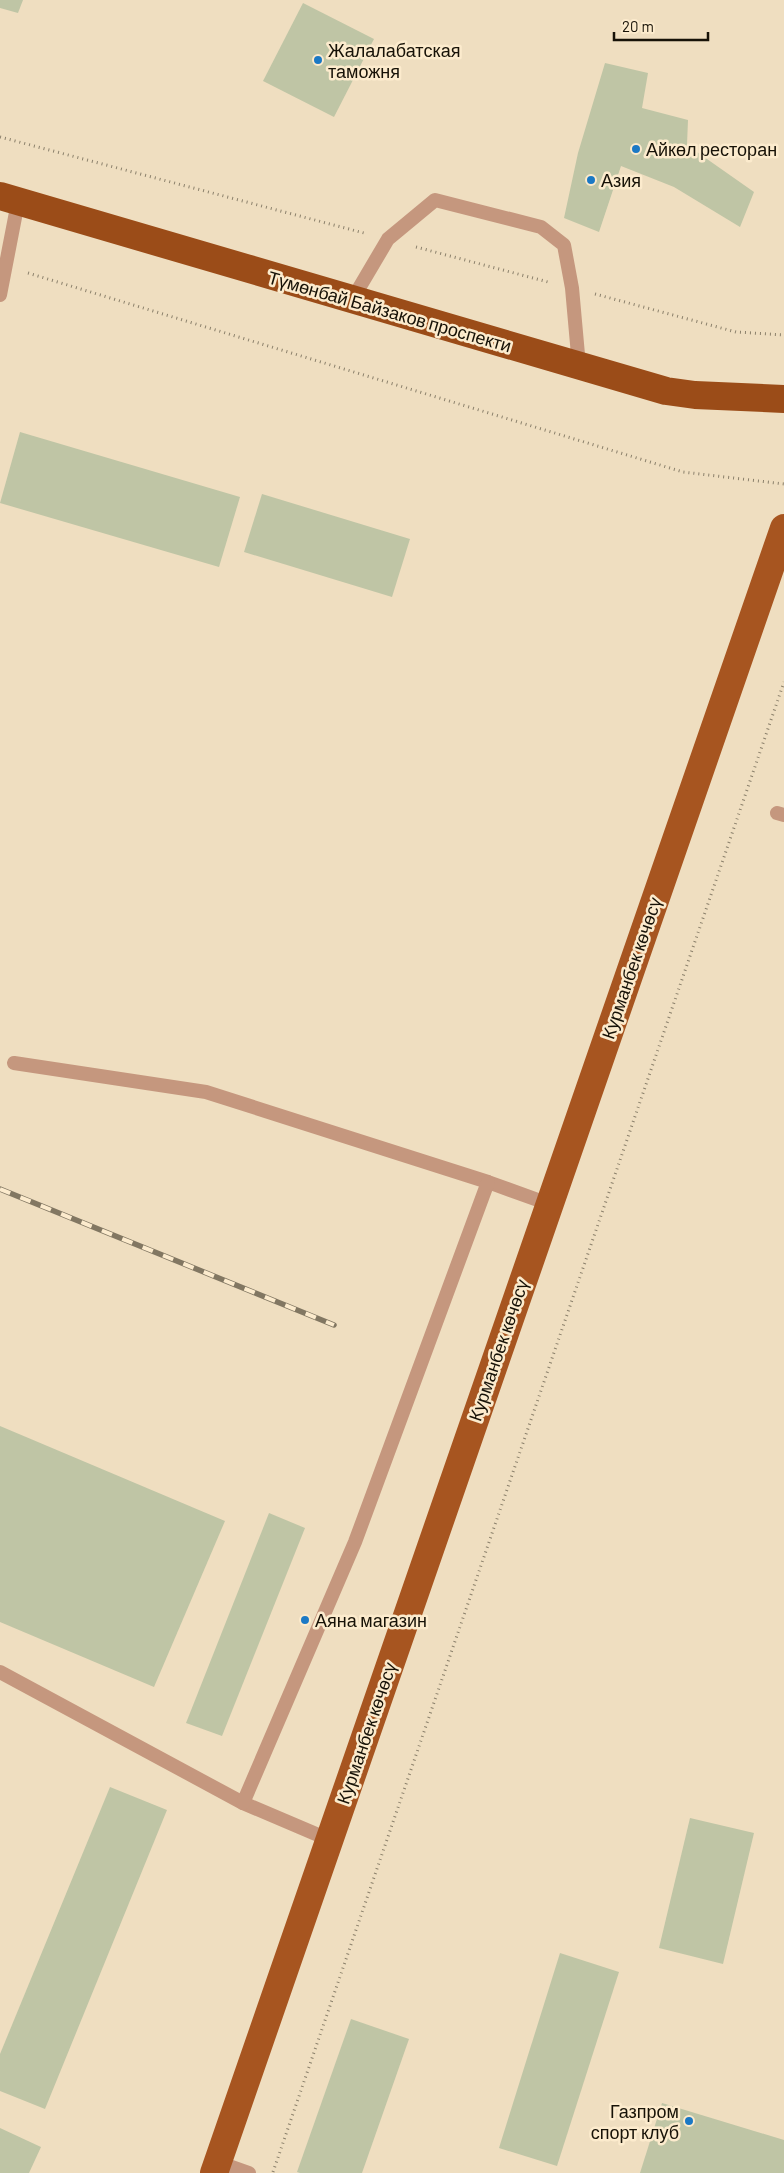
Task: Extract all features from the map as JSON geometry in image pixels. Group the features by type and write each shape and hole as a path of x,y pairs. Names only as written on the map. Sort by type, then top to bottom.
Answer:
{"highway":[{"name":"Түмөнбай Байзаков проспекти","path":"9,199 666,390 695,395 784,399"}],"main road":[{"name":"Курманбек көчөсү","path":"216,2168 784,528"}],"lane":[{"path":"0,295 5,266 9,199"},
{"path":"352,300 388,240 435,200 541,227 564,245 572,288 579,366"},
{"path":"14,1063 206,1092 488,1182 549,1204"},
{"path":"243,1803 355,1542 488,1182"},
{"path":"0,1672 243,1803 330,1840"},
{"path":"216,2168 249,2173"}],"path":[{"path":"5,266 683,472 784,484"},
{"path":"273,2173 784,682"}],"building":[{"path":"0,0 23,0 18,13 0,8"},
{"name":"Жалалабатская таможня","path":"303,3 374,39 334,117 263,81"},
{"name":"Айкөл ресторан","path":"605,63 648,73 642,108 688,120 687,145 754,192 740,227 674,187 621,166 599,232 564,218 578,153"},
{"path":"20,432 240,497 219,567 0,503"},
{"path":"262,494 410,539 392,597 244,552"},
{"path":"0,1426 225,1521 154,1687 0,1622"},
{"path":"269,1513 305,1528 222,1736 186,1723"},
{"path":"110,1787 167,1810 45,2109 0,2091 0,2054"},
{"path":"690,1818 754,1833 723,1964 659,1948"},
{"path":"560,1953 619,1972 557,2166 499,2148"},
{"path":"351,2019 409,2039 362,2173 297,2172"},
{"name":"Газпром спорт клуб","path":"662,2103 784,2140 784,2173 640,2173"},
{"path":"0,2128 41,2147 29,2173 0,2173"}],"railway":[{"path":"0,1189 334,1325"}],"place":[{"name":"Жалалабатская таможня","path":"318,60"},
{"name":"Айкөл ресторан","path":"636,149"},
{"name":"Азия","path":"591,180"},
{"name":"Аяна магазин","path":"305,1620"},
{"name":"Газпром спорт клуб","path":"689,2121"}]}
